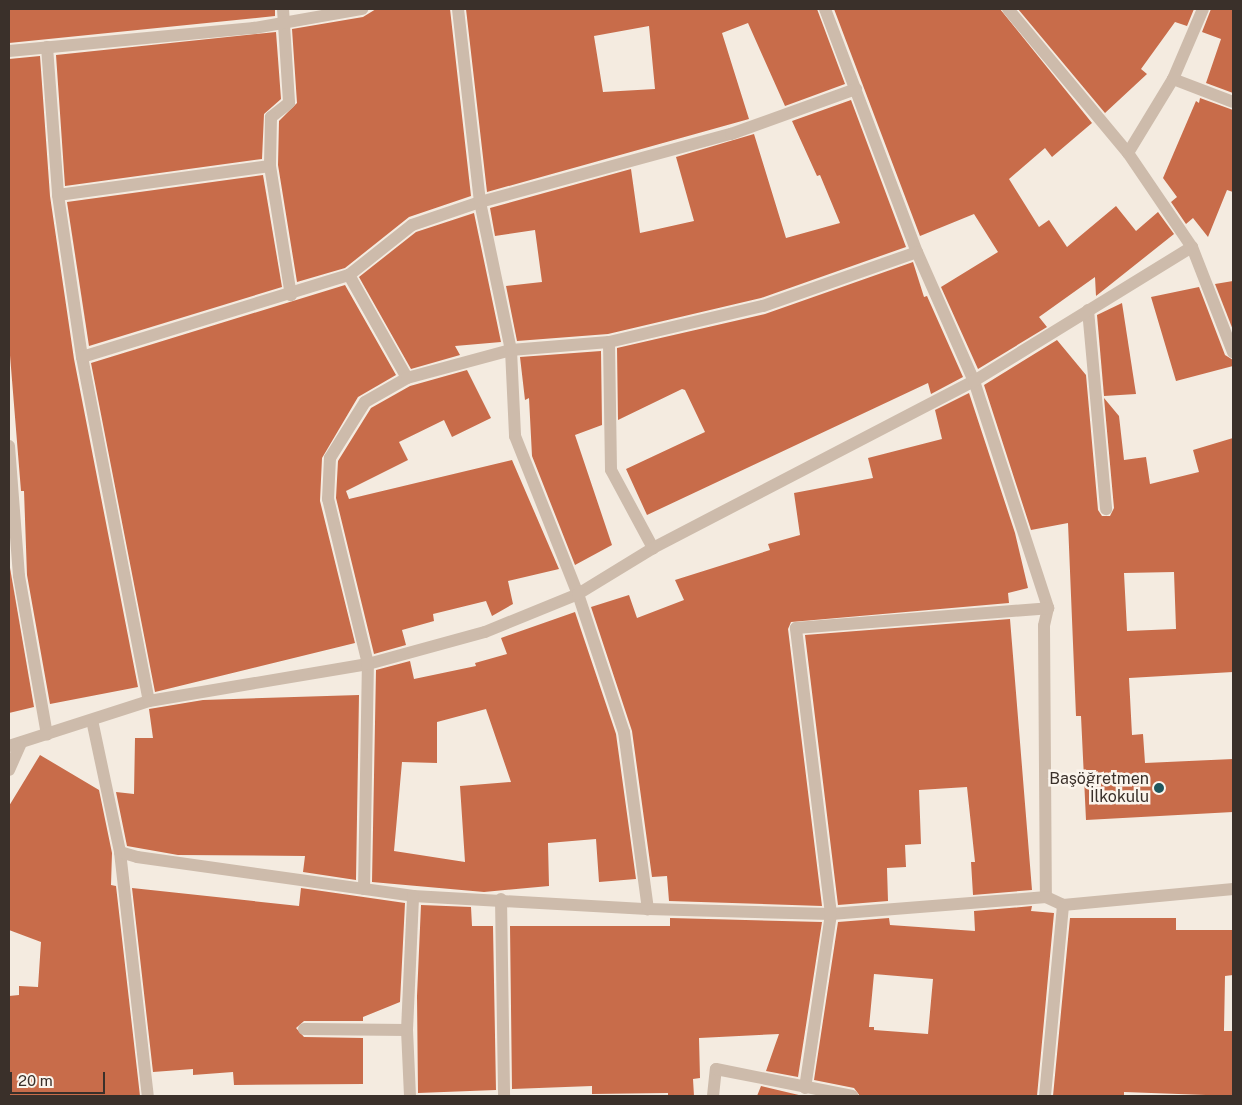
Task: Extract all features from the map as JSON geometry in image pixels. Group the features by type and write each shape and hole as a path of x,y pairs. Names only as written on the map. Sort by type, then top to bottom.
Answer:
{"street":[{"path":"283,9 289,103 271,116 270,166 291,294"},
{"path":"9,51 285,24 362,9"},
{"path":"458,9 480,202 511,350 515,436 578,594 624,732 648,909"},
{"path":"825,9 917,252 974,381 1048,608 1044,626 1046,897"},
{"path":"1008,9 1128,153 1192,247 1232,344"},
{"path":"1128,153 1173,79 1204,9"},
{"path":"47,47 58,195 82,357 149,701"},
{"path":"1173,79 1233,102"},
{"path":"82,357 291,294 349,274 412,225 480,202 731,134 856,89"},
{"path":"58,195 270,166"},
{"path":"9,770 15,745 149,701 368,664 485,632 578,594 653,548 974,381 1192,247"},
{"path":"364,889 368,664 328,499 330,458 365,402 407,378 511,350 610,342 764,306 917,252"},
{"path":"349,274 407,378"},
{"path":"1088,310 1106,509"},
{"path":"610,342 611,470 653,548"},
{"path":"9,446 19,576 47,735"},
{"path":"805,1088 831,914 796,628 1048,608"},
{"path":"92,720 120,852 148,1096"},
{"path":"120,852 137,857 413,896 500,899 648,909 831,914 1046,897 1063,905 1233,889"},
{"path":"410,1096 407,1030 413,896"},
{"path":"500,899 504,1096"},
{"path":"1045,1096 1063,905"},
{"path":"304,1029 407,1030"},
{"path":"712,1096 716,1069 852,1096"}],"building":[{"path":"9,9 275,9 275,16 9,43"},
{"path":"376,9 450,9 471,196 409,217 345,268 297,282 278,165 279,121 297,103 292,29 363,17"},
{"path":"466,9 817,9 845,84 785,106 748,23 722,33 749,119 487,192","holes":["649,26 655,89 603,92 594,36"]},
{"path":"834,9 1000,9 1092,123 1052,157 1045,148 1009,179 1039,227 1049,220 1067,247 1116,206 1136,231 1158,212 1174,234 1096,296 1095,277 1039,317 1047,327 978,369 941,287 998,252 974,214 920,236"},
{"path":"1018,9 1194,9 1187,26 1175,22 1141,69 1147,74 1105,113"},
{"path":"1211,9 1233,9 1233,93 1206,83 1221,39 1202,32"},
{"path":"276,32 281,99 264,114 262,159 65,186 56,55"},
{"path":"40,56 50,196 74,359 138,687 50,704 27,575 24,491 21,491 9,343 9,59"},
{"path":"1200,98 1233,110 1233,192 1227,190 1208,237 1193,218 1186,224 1171,202 1177,197 1163,178 1196,101 1199,103"},
{"path":"851,100 906,247 761,298 608,334 517,341 506,286 542,282 535,230 495,236 490,208 631,169 640,233 694,221 676,157 754,134 786,238 840,223 820,175 817,176 792,121"},
{"path":"263,175 282,287 89,346 67,202"},
{"path":"474,213 501,342 455,346 460,355 411,369 359,277 416,232"},
{"path":"913,262 924,297 927,296 963,377 931,394 928,383 647,515 626,469 705,432 685,390 682,389 618,420 617,348 765,314"},
{"path":"1233,281 1233,330 1215,284"},
{"path":"345,285 396,375 358,397 322,458 320,501 355,643 155,692 91,363"},
{"path":"1199,287 1225,355 1233,360 1233,366 1176,381 1151,297"},
{"path":"1122,303 1136,394 1104,396 1097,315"},
{"path":"1057,340 1086,375 1098,510 1102,516 1110,516 1114,508 1104,398 1119,416 1124,460 1146,457 1150,484 1199,472 1193,450 1233,438 1233,672 1129,678 1132,735 1143,734 1145,763 1233,759 1233,812 1086,820 1081,716 1076,716 1068,523 1031,530 984,385","holes":["1174,572 1176,629 1127,631 1124,573"]},
{"path":"601,351 602,425 575,435 612,545 575,565 532,456 529,398 525,400 520,357"},
{"path":"467,370 491,418 452,437 444,420 399,442 408,460 346,491 349,499 512,460 559,569 508,581 513,604 492,616 486,601 433,614 434,621 402,630 406,645 374,654 336,498 338,461 371,408 410,386"},
{"path":"969,393 1015,533 1028,588 1008,593 1009,603 791,622 788,629 822,906 669,901 667,876 652,877 632,731 591,607 629,595 637,618 684,600 675,580 770,550 768,544 800,535 794,493 873,478 868,458 942,439 935,410"},
{"path":"9,562 34,707 9,713"},
{"path":"575,612 616,734 636,879 599,882 596,839 548,843 549,886 484,892 372,882 376,670 410,661 414,679 476,666 475,663 507,654 501,638","holes":["486,709 511,782 460,786 465,862 394,851 402,762 437,763 437,722"]},
{"path":"1010,619 1032,890 973,895 971,862 975,862 967,787 919,790 921,844 905,845 906,867 887,868 888,901 838,905 805,635"},
{"path":"359,695 356,880 303,872 305,856 178,855 127,846 116,792 134,794 135,738 153,738 149,709 203,700"},
{"path":"40,755 99,790 112,853 111,885 116,886 140,1096 9,1096 9,996 19,995 19,986 38,987 41,942 9,930 9,806"},
{"path":"132,888 299,906 301,888 405,903 400,1002 363,1017 363,1021 304,1021 296,1028 304,1037 363,1038 363,1084 234,1085 233,1072 193,1075 193,1069 153,1072"},
{"path":"421,905 471,907 472,926 493,926 496,1090 418,1093 417,996"},
{"path":"1032,906 1031,911 1054,913 1037,1096 860,1096 854,1088 814,1080 838,922 889,918 890,925 975,931 974,911","holes":["874,974 933,979 928,1034 874,1030 874,1027 869,1027"]},
{"path":"670,918 822,922 798,1077 766,1071 779,1034 699,1038 700,1078 693,1079 694,1096 668,1096 668,1093 592,1094 592,1086 512,1089 510,926 670,926"},
{"path":"1070,918 1176,918 1176,930 1233,930 1233,975 1225,976 1224,1031 1233,1031 1233,1096 1124,1092 1124,1096 1053,1096"},
{"path":"761,1086 803,1096 757,1096"}],"place":[{"name":"Başöğretmen İlkokulu","path":"1159,788"}]}
